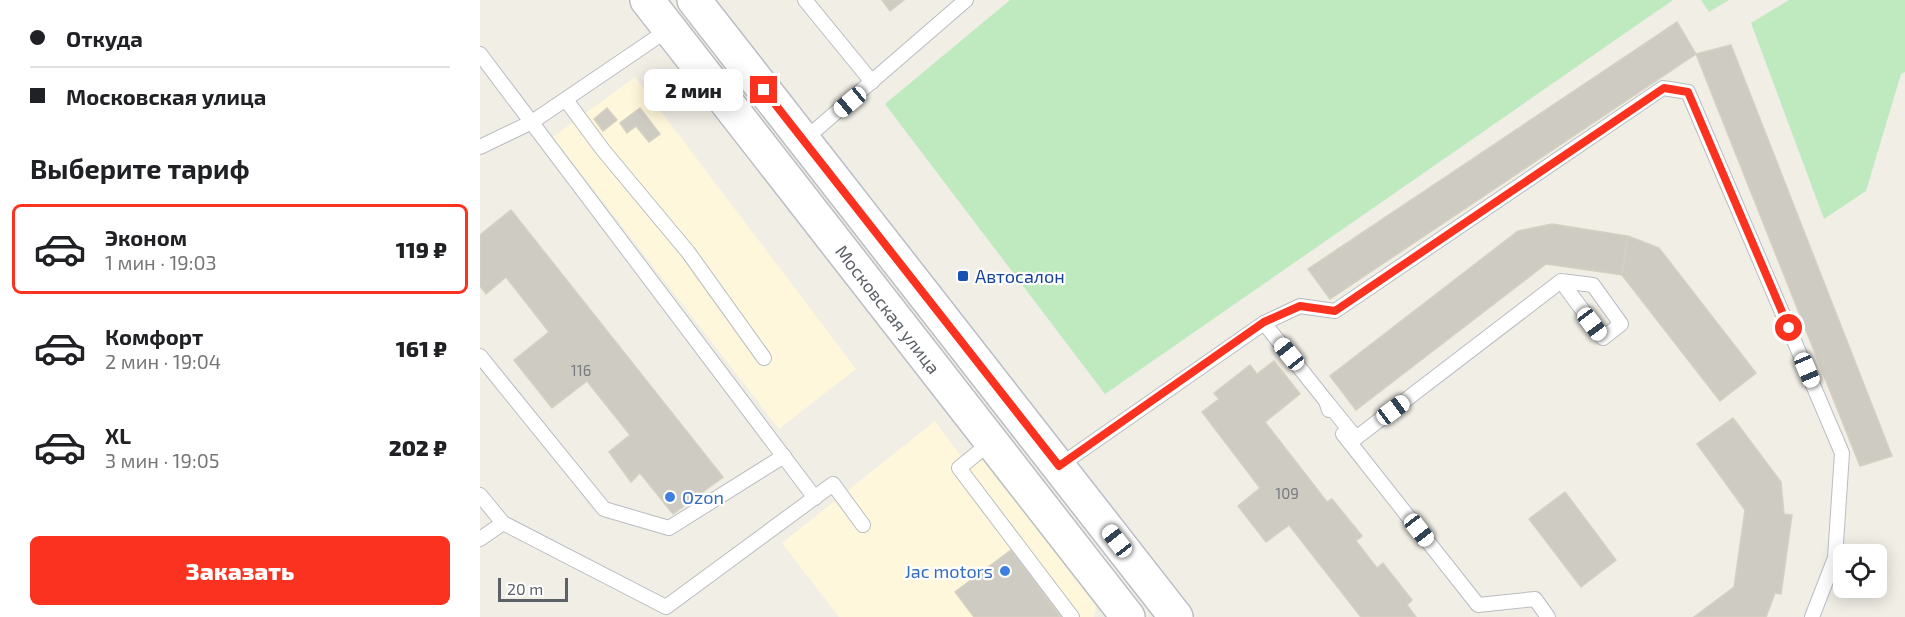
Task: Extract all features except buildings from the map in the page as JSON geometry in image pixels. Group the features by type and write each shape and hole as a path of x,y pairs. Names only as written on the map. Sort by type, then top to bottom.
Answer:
{"main road":[{"name":"Московская улица","path":"647,0 1128,617"},
{"path":"699,2 1176,617"}],"lane":[{"path":"806,0 872,82"},
{"path":"804,140 966,0"},
{"path":"480,147 532,122 669,29"},
{"path":"480,54 815,498"},
{"path":"1059,466 1264,322 1300,306 1335,311 1664,88 1688,92 1842,453 1835,558 1812,617"},
{"path":"566,100 603,150 688,252 764,358"},
{"path":"1264,322 1356,438 1561,281 1593,285 1621,324 1603,338 1561,281"},
{"path":"480,356 604,509 669,528 784,456"},
{"path":"1326,401 1331,418 1478,605 1534,598 1548,617"},
{"path":"991,442 959,468 1072,617"},
{"path":"480,495 503,524 666,607 833,484 862,525"},
{"path":"480,540 503,524"}],"shaded area":[{"path":"635,77 856,369 779,429 553,137"},
{"path":"935,421 965,462 978,452 1096,606 1094,617 839,617 782,543"}],"green space":[{"path":"1010,0 1673,0 1105,394 885,104"},
{"path":"1701,0 1729,0 1709,12"},
{"path":"1789,0 1905,0 1905,72 1901,74 1866,191 1824,219 1751,23"}],"place":[{"name":"Автосалон","path":"963,276"},
{"name":"Ozon","path":"670,497"},
{"name":"Jac motors","path":"1005,571"}],"route":[{"path":"764,90 1059,466 1264,322 1300,306 1335,311 1664,88 1688,92 1789,328"}]}
